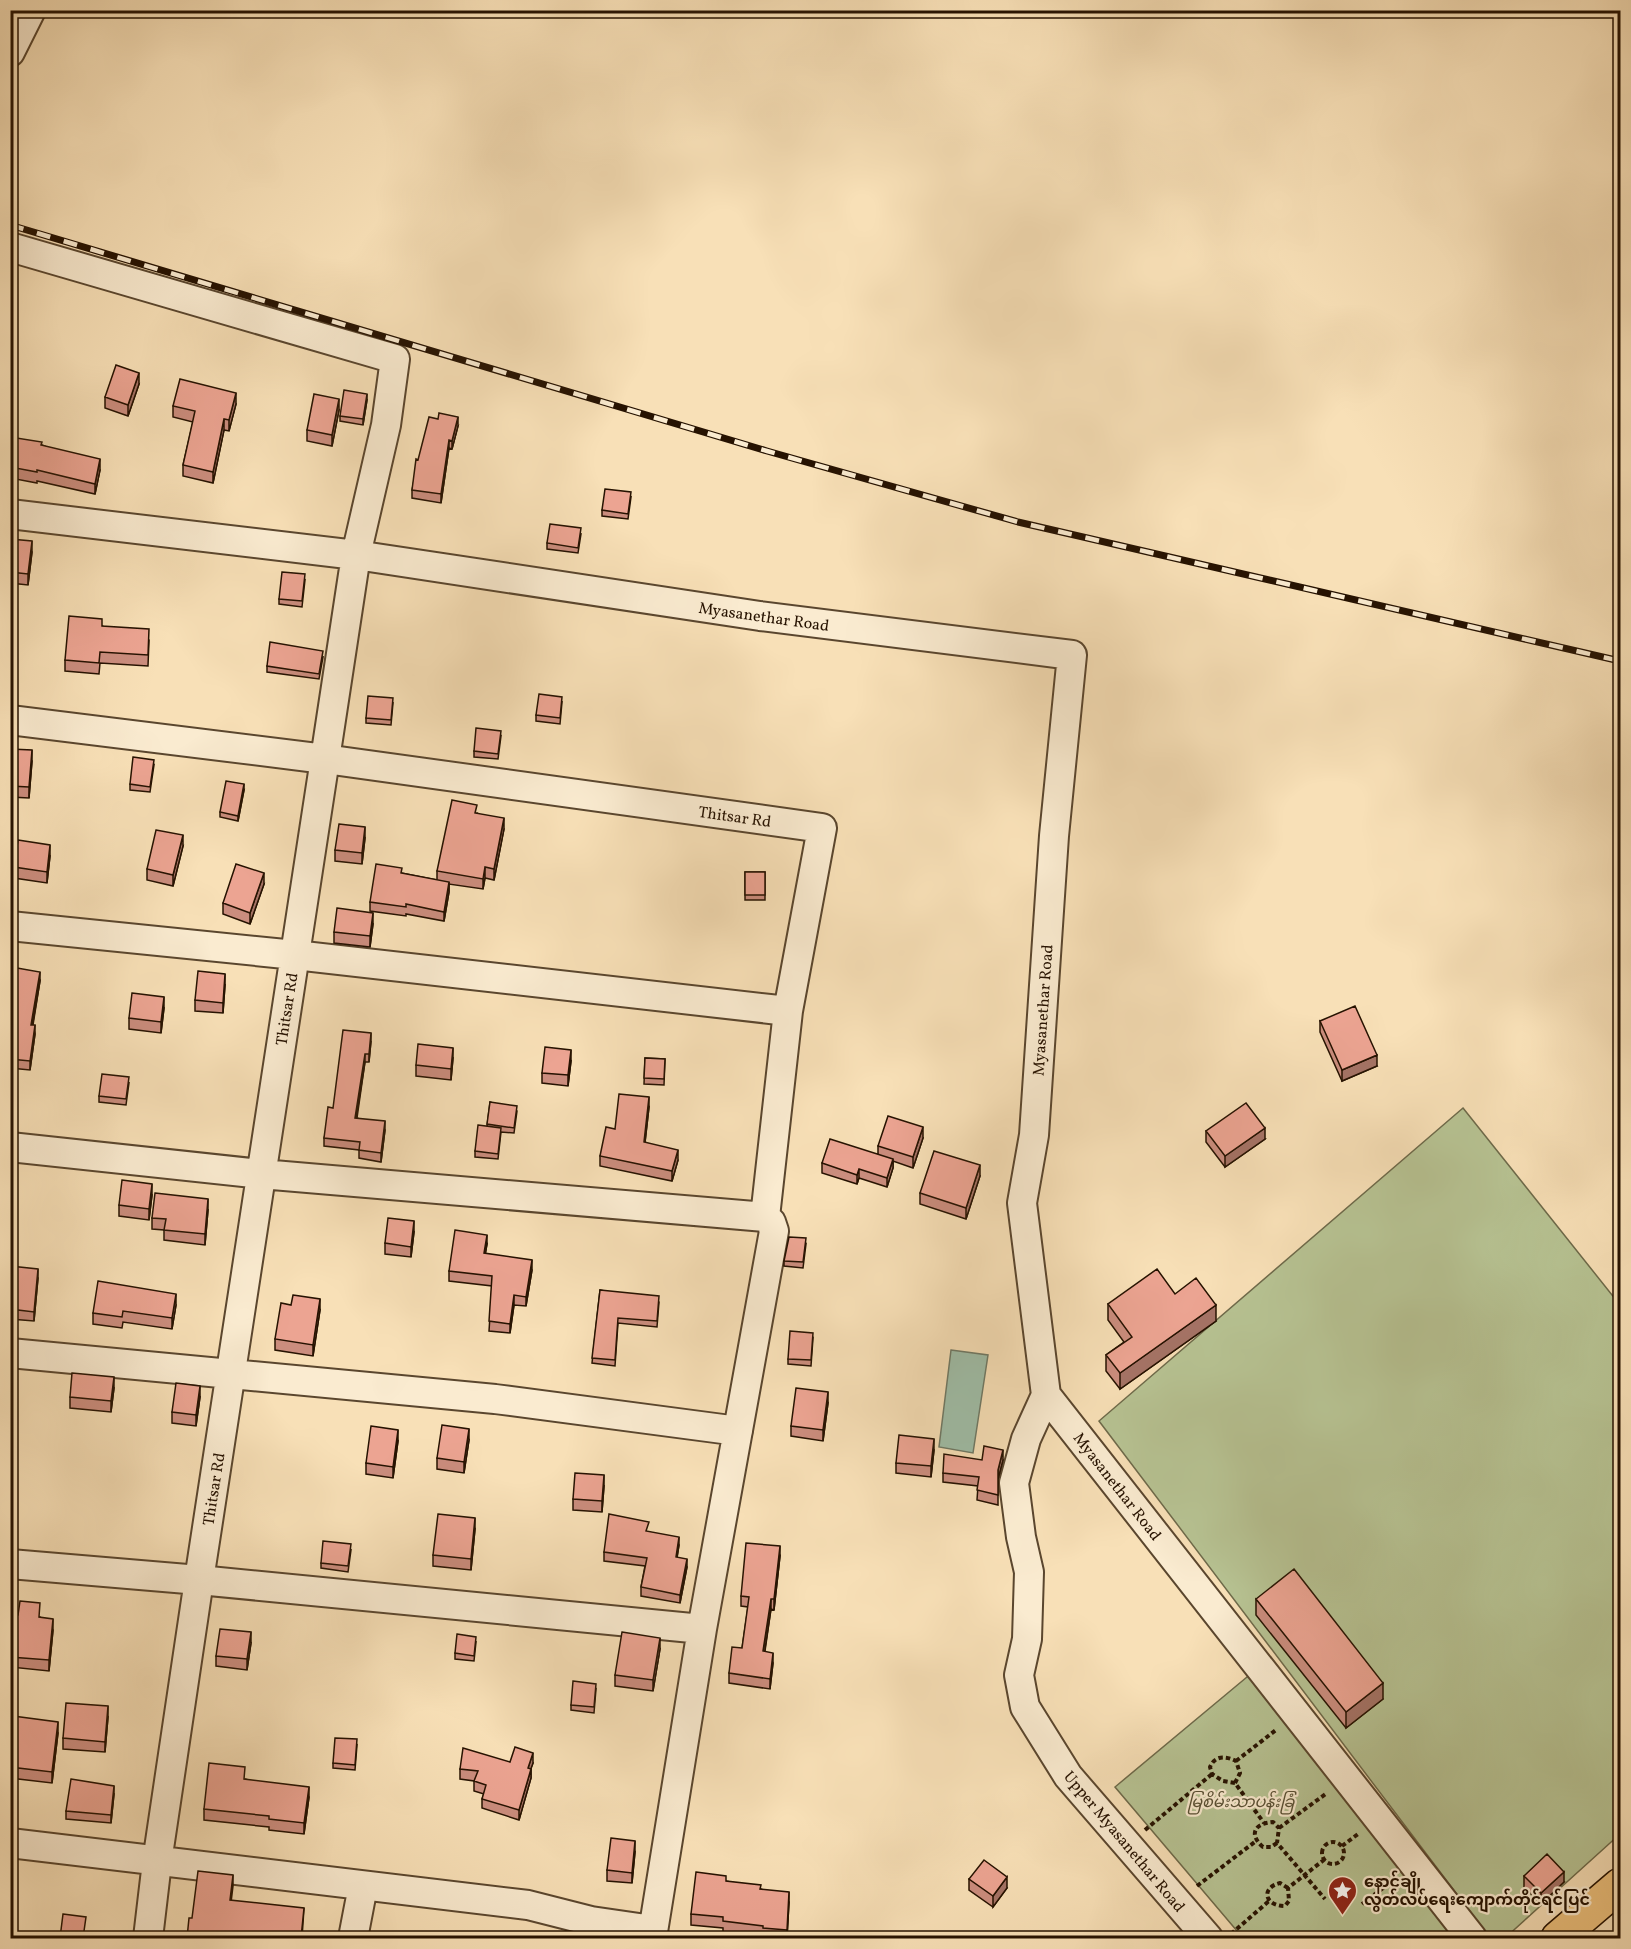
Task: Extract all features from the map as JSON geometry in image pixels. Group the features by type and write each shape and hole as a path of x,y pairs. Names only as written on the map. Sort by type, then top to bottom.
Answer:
{"highway":[{"path":"1558,1938 1620,1884"}],"street":[{"path":"10,52 31,10"},
{"path":"10,247 395,359 386,426 356,555 325,759 10,720"},
{"path":"10,514 356,555"},
{"name":"Myasanethar Road","path":"356,555 760,616 1072,655 1054,836 1034,1135 1022,1203 1046,1395 1472,1938"},
{"name":"Thitsar Rd","path":"148,1938 199,1580 325,759 822,828 788,1011"},
{"path":"10,926 294,955 788,1011 765,1217"},
{"path":"10,1147 261,1174 765,1217 771,1222 774,1231 702,1629 652,1934 528,1905 10,1843"},
{"path":"10,1353 495,1399 738,1431"},
{"name":"Upper Myasanethar Road","path":"1046,1395 1026,1439 1014,1483 1021,1537 1029,1572 1027,1639 1018,1675 1025,1707 1068,1776 1208,1938"},
{"path":"10,1564 702,1629"},
{"path":"353,1938 363,1886"}],"path":[{"path":"1236,1761 1296,1714"},
{"path":"1235,1783 1240,1773 1236,1761 1229,1757 1213,1760 1210,1767 1212,1774 1223,1781 1235,1783 1264,1823"},
{"path":"1128,1845 1212,1774"},
{"path":"1325,1899 1277,1843 1279,1828 1347,1778"},
{"path":"1277,1843 1271,1847 1263,1847 1256,1841 1254,1834 1264,1823 1273,1822 1279,1828"},
{"path":"1176,1902 1256,1841"},
{"path":"1326,1843 1338,1843 1344,1847 1342,1861 1337,1865 1329,1864 1325,1859 1322,1854 1326,1843"},
{"path":"1288,1888 1325,1859"},
{"path":"1362,1904 1414,1865"},
{"path":"1280,1883 1288,1888 1289,1900 1285,1906 1276,1906 1269,1901 1268,1890 1272,1885 1280,1883"},
{"path":"1225,1938 1269,1901"},
{"path":"1396,1938 1405,1936 1411,1938"}],"green space":[{"path":"1463,1108 1620,1305 1620,1834 1505,1938 1490,1938 1099,1421"},
{"name":"မြစိမ်းသာပန်းခြံ","path":"1253,1672 1453,1938 1243,1938 1115,1787"}],"shaded area":[{"path":"951,1350 988,1355 973,1453 939,1447"}],"building":[{"path":"116,365 139,373 128,405 105,397"},
{"path":"180,379 236,393 229,420 224,419 213,472 183,465 195,411 173,406"},
{"path":"344,390 367,394 363,419 340,416"},
{"path":"314,394 339,399 332,435 307,430"},
{"path":"439,413 458,417 452,441 449,440 441,494 412,490 416,459 418,460 429,417 438,419"},
{"path":"10,437 42,442 41,445 100,459 95,484 37,470 37,472 10,467"},
{"path":"605,489 631,492 628,514 602,510"},
{"path":"550,524 581,528 578,548 547,543"},
{"path":"10,539 32,541 28,574 10,572"},
{"path":"282,572 305,574 302,601 279,599"},
{"path":"69,616 102,619 102,626 149,629 148,655 100,652 99,663 65,660"},
{"path":"270,642 323,651 319,674 267,666"},
{"path":"539,694 562,697 560,718 536,715"},
{"path":"368,696 393,698 391,720 366,718"},
{"path":"476,728 501,731 498,754 474,751"},
{"path":"10,749 32,750 29,787 10,786"},
{"path":"133,757 154,760 150,787 130,784"},
{"path":"226,781 244,784 238,816 220,812"},
{"path":"452,800 477,805 475,813 504,818 494,869 485,867 483,879 437,871"},
{"path":"339,824 365,827 362,853 335,850"},
{"path":"156,830 183,835 173,875 147,869"},
{"path":"18,840 50,845 47,872 14,867"},
{"path":"236,864 264,873 250,913 223,903"},
{"path":"376,864 402,868 401,873 449,882 444,912 406,904 406,907 370,902"},
{"path":"745,872 765,872 765,895 745,895"},
{"path":"337,908 373,913 370,936 334,932"},
{"path":"17,968 40,972 31,1025 35,1025 30,1061 10,1059 10,1012"},
{"path":"198,971 225,974 223,1003 195,1000"},
{"path":"132,993 164,997 161,1022 129,1018"},
{"path":"1355,1006 1377,1055 1342,1070 1320,1021"},
{"path":"343,1030 371,1033 369,1054 365,1054 355,1118 385,1121 381,1153 359,1150 360,1142 324,1138 328,1107 333,1108"},
{"path":"418,1044 453,1048 451,1069 416,1065"},
{"path":"545,1047 571,1050 568,1075 542,1073"},
{"path":"645,1058 665,1059 664,1079 644,1078"},
{"path":"102,1074 129,1077 126,1099 99,1096"},
{"path":"619,1094 649,1097 644,1142 678,1150 672,1171 600,1156 606,1127 615,1129"},
{"path":"490,1102 517,1106 514,1128 487,1124"},
{"path":"1246,1103 1265,1128 1225,1156 1206,1131"},
{"path":"888,1116 923,1127 913,1157 878,1146"},
{"path":"478,1125 501,1128 498,1154 475,1151"},
{"path":"830,1139 893,1159 887,1178 859,1169 857,1175 822,1163"},
{"path":"934,1151 980,1165 966,1208 920,1193"},
{"path":"122,1180 152,1184 149,1209 119,1205"},
{"path":"155,1193 208,1199 205,1234 164,1230 166,1219 152,1218"},
{"path":"388,1218 414,1221 411,1247 385,1243"},
{"path":"455,1230 487,1235 484,1253 532,1260 526,1297 514,1295 510,1324 489,1321 492,1276 449,1271"},
{"path":"789,1237 806,1238 803,1262 784,1261"},
{"path":"10,1266 38,1269 34,1312 10,1309"},
{"path":"1157,1269 1175,1294 1196,1278 1216,1305 1120,1373 1106,1355 1132,1337 1108,1304"},
{"path":"98,1281 176,1294 172,1318 123,1311 122,1317 93,1313"},
{"path":"600,1290 659,1296 657,1321 618,1318 615,1360 592,1358"},
{"path":"293,1295 320,1299 313,1345 275,1339 281,1303 291,1305"},
{"path":"790,1331 813,1333 811,1360 788,1359"},
{"path":"72,1373 114,1377 111,1401 70,1397"},
{"path":"176,1383 200,1386 196,1415 172,1412"},
{"path":"796,1388 828,1392 823,1430 791,1426"},
{"path":"442,1425 469,1429 464,1462 437,1458"},
{"path":"371,1426 398,1430 393,1467 366,1463"},
{"path":"899,1435 934,1439 931,1466 896,1463"},
{"path":"984,1446 1003,1450 998,1470 998,1495 977,1490 979,1477 943,1473 944,1454 982,1460"},
{"path":"10,1462 13,1463 10,1481"},
{"path":"575,1473 604,1475 602,1501 573,1499"},
{"path":"438,1514 475,1518 471,1559 433,1555"},
{"path":"609,1514 649,1522 646,1531 679,1537 676,1557 687,1559 680,1595 641,1587 647,1558 604,1552"},
{"path":"323,1541 351,1544 348,1566 321,1563"},
{"path":"746,1543 780,1546 774,1599 771,1599 763,1651 773,1653 770,1679 729,1673 732,1647 742,1648 749,1597 741,1596"},
{"path":"1294,1569 1383,1683 1346,1712 1256,1599"},
{"path":"20,1601 40,1603 39,1617 53,1619 49,1660 10,1657 10,1614 18,1615"},
{"path":"220,1629 251,1632 247,1659 216,1656"},
{"path":"622,1632 660,1638 653,1680 615,1675"},
{"path":"457,1634 476,1637 474,1656 455,1653"},
{"path":"573,1681 596,1684 594,1707 571,1705"},
{"path":"66,1703 108,1706 105,1742 63,1738"},
{"path":"13,1716 58,1722 52,1772 10,1767"},
{"path":"335,1738 357,1739 355,1765 333,1763"},
{"path":"515,1747 533,1753 528,1768 531,1769 519,1810 482,1799 486,1785 474,1781 478,1771 460,1769 463,1748 510,1762"},
{"path":"209,1763 245,1767 244,1779 309,1787 304,1823 269,1819 269,1816 204,1809"},
{"path":"71,1779 114,1786 111,1815 66,1811"},
{"path":"611,1838 635,1841 632,1873 607,1870"},
{"path":"10,1850 14,1850 10,1878"},
{"path":"1547,1854 1564,1872 1541,1893 1524,1876"},
{"path":"984,1860 1007,1877 993,1896 969,1879"},
{"path":"198,1871 233,1875 230,1900 304,1908 301,1938 187,1938"},
{"path":"696,1872 726,1876 726,1881 761,1885 760,1889 789,1892 787,1930 723,1921 723,1917 691,1914"},
{"path":"63,1914 86,1917 83,1938 60,1938"},
{"path":"1089,1932 1096,1938 1083,1938"}],"railway":[{"path":"10,225 767,451 1018,522 1620,661"}],"place":[{"name":"နောင်ချို လွတ်လပ်ရေးကျောက်တိုင်ရင်ပြင်","path":"1343,1916"}]}
